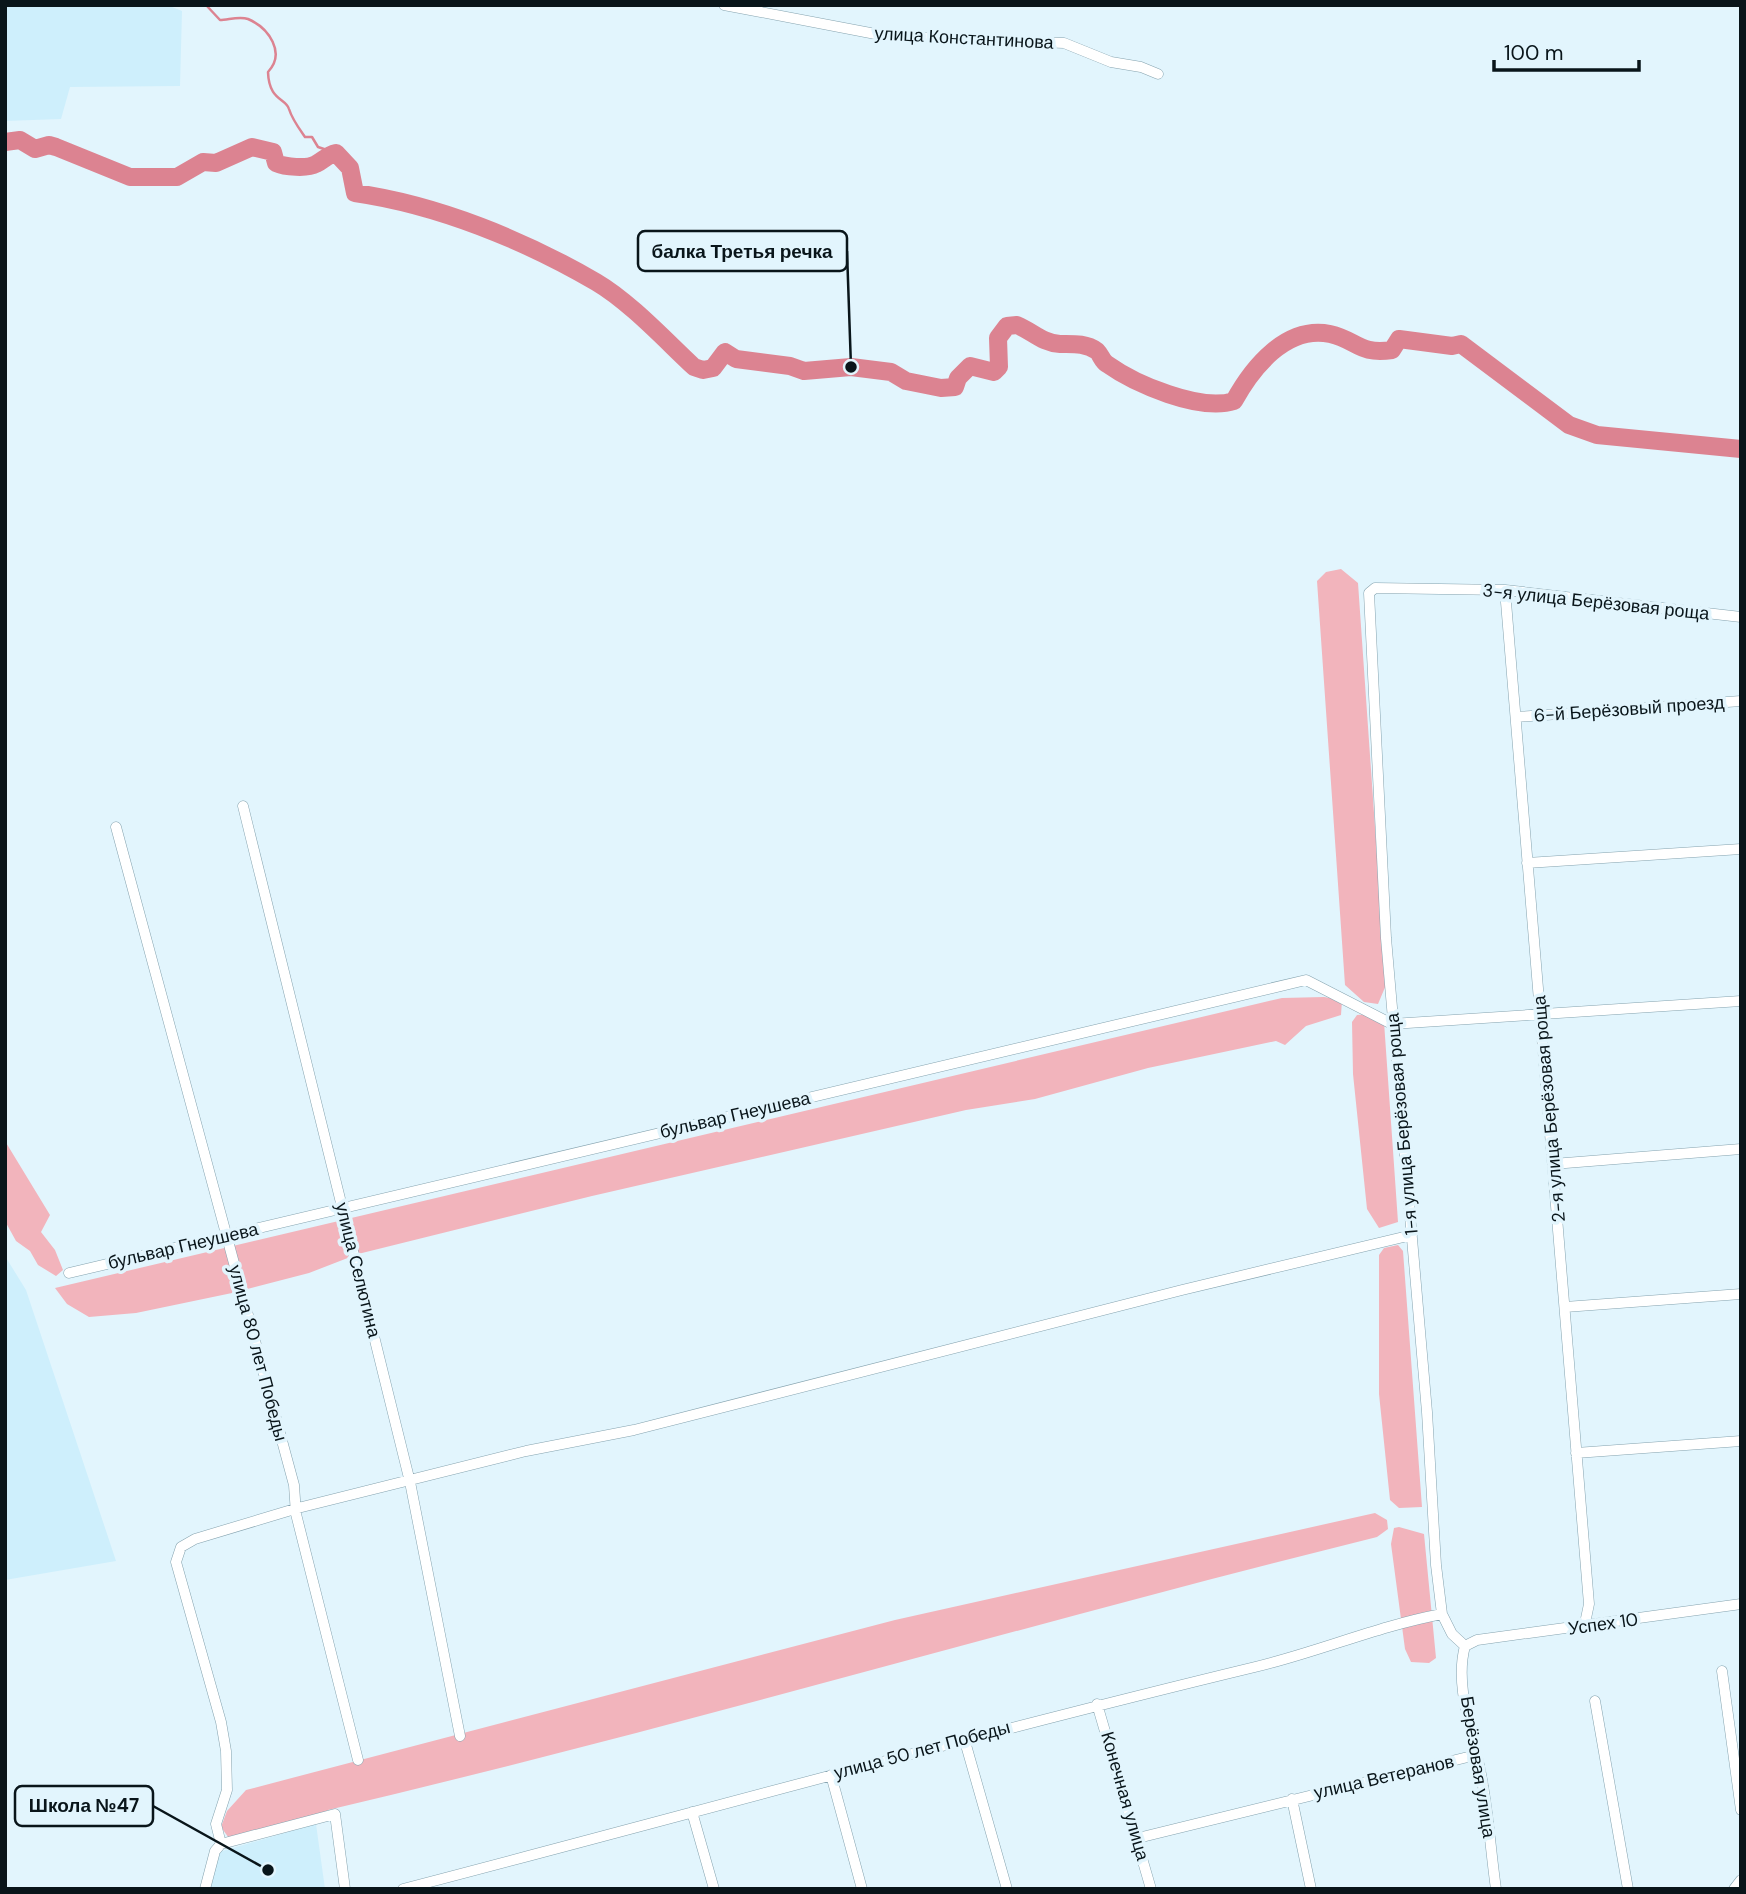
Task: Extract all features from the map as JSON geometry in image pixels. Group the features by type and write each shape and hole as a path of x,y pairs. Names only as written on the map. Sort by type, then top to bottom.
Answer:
{"street":[{"name":"улица Константинова","path":"724,5 886,36 1064,43 1111,62 1141,67 1158,74"},
{"name":"3-я улица Берёзовая роща","path":"1369,593 1375,588 1505,590 1741,617"},
{"name":"2-я улица Берёзовая роща","path":"1505,590 1589,1604 1584,1628"},
{"name":"1-я улица Берёзовая роща","path":"1369,593 1392,1024 1412,1235 1442,1614 1452,1634 1465,1646"},
{"name":"6-й Берёзовый проезд","path":"1516,717 1741,701"},
{"name":"улица Селютина","path":"243,806 410,1482 460,1736"},
{"name":"улица 80 лет Победы","path":"116,827 298,1508 296,1514 358,1760"},
{"path":"1527,863 1741,849"},
{"name":"бульвар Гнеушева","path":"69,1273 1306,980 1392,1024"},
{"path":"1392,1024 1741,1002"},
{"path":"1553,1164 1741,1149"},
{"path":"221,1844 216,1824 227,1790 226,1751 221,1722 176,1562 177,1553 195,1539 298,1508 526,1451 634,1430 1182,1290 1412,1235"},
{"path":"1565,1307 1741,1294"},
{"path":"1576,1453 1741,1441"},
{"name":"Успех 10","path":"1465,1646 1477,1640 1584,1628 1741,1604"},
{"name":"улица 50 лет Победы","path":"403,1889 964,1738 1259,1666 1396,1624 1442,1614"},
{"name":"Берёзовая улица","path":"1465,1646 1462,1660 1483,1784 1496,1889"},
{"path":"1722,1671 1741,1810"},
{"path":"1595,1701 1628,1889"},
{"name":"Конечная улица","path":"1097,1704 1151,1889"},
{"path":"964,1738 1007,1889"},
{"name":"улица Ветеранов","path":"1138,1838 1292,1798 1476,1755"},
{"path":"831,1775 862,1889"},
{"name":"улица Ветеранов","path":"1292,1798 1311,1889"},
{"path":"692,1812 714,1889"},
{"path":"205,1889 215,1851 221,1844 335,1814 345,1889"},
{"path":"1734,1889 1741,1880"}],"shaded area":[{"path":"5,5 167,5 182,11 180,86 70,87 61,119 5,121"},
{"path":"1341,569 1358,583 1386,985 1378,1004 1364,1002 1345,985 1317,581 1326,572"},
{"path":"1324,997 1342,1000 1341,1015 1306,1026 1285,1045 1276,1041 1148,1068 1035,1099 966,1110 592,1196 358,1254 309,1273 232,1293 136,1313 89,1317 67,1304 55,1288 1282,998"},
{"path":"1369,1014 1384,1022 1398,1222 1379,1228 1367,1209 1353,1074 1352,1022 1357,1015"},
{"path":"5,1141 50,1215 41,1232 55,1250 63,1270 56,1276 38,1265 30,1251 16,1241 5,1221"},
{"path":"1398,1245 1403,1251 1422,1507 1399,1508 1390,1500 1379,1394 1379,1255 1384,1248"},
{"path":"5,1256 26,1290 116,1561 5,1580"},
{"path":"1375,1513 1387,1520 1388,1529 1377,1537 591,1745 328,1810 319,1817 231,1841 221,1827 227,1811 246,1790 895,1620"},
{"path":"1394,1528 1424,1534 1436,1658 1429,1663 1411,1662 1405,1649 1391,1544"},
{"path":"316,1824 325,1889 210,1889 219,1852"}],"waterway":[{"path":"206,5 220,20 248,19 263,28 275,49 273,65 268,72 274,94 287,105 305,137 312,137 318,147 336,153"},
{"path":"5,142 20,140 35,149 49,145 130,177 177,177 203,162 216,163 252,147 273,152 276,163 296,167 312,166 336,153 350,168 355,193 449,215 540,252 609,290 694,367 703,370 713,368 725,352 736,359 790,366 804,371 851,367 891,372 906,381 941,388 955,387 958,378 970,366 994,372 999,367 998,338 1007,326 1017,325 1048,341 1093,348 1107,364 1119,372 1168,394 1204,403 1220,403 1234,401 1261,363 1272,352 1299,336 1330,334 1365,349 1381,351 1392,350 1399,339 1452,346 1461,344 1569,425 1597,435 1741,449"}],"place":[{"name":"балка Третья речка","path":"851,367"},
{"name":"Школа №47","path":"268,1870"}]}
